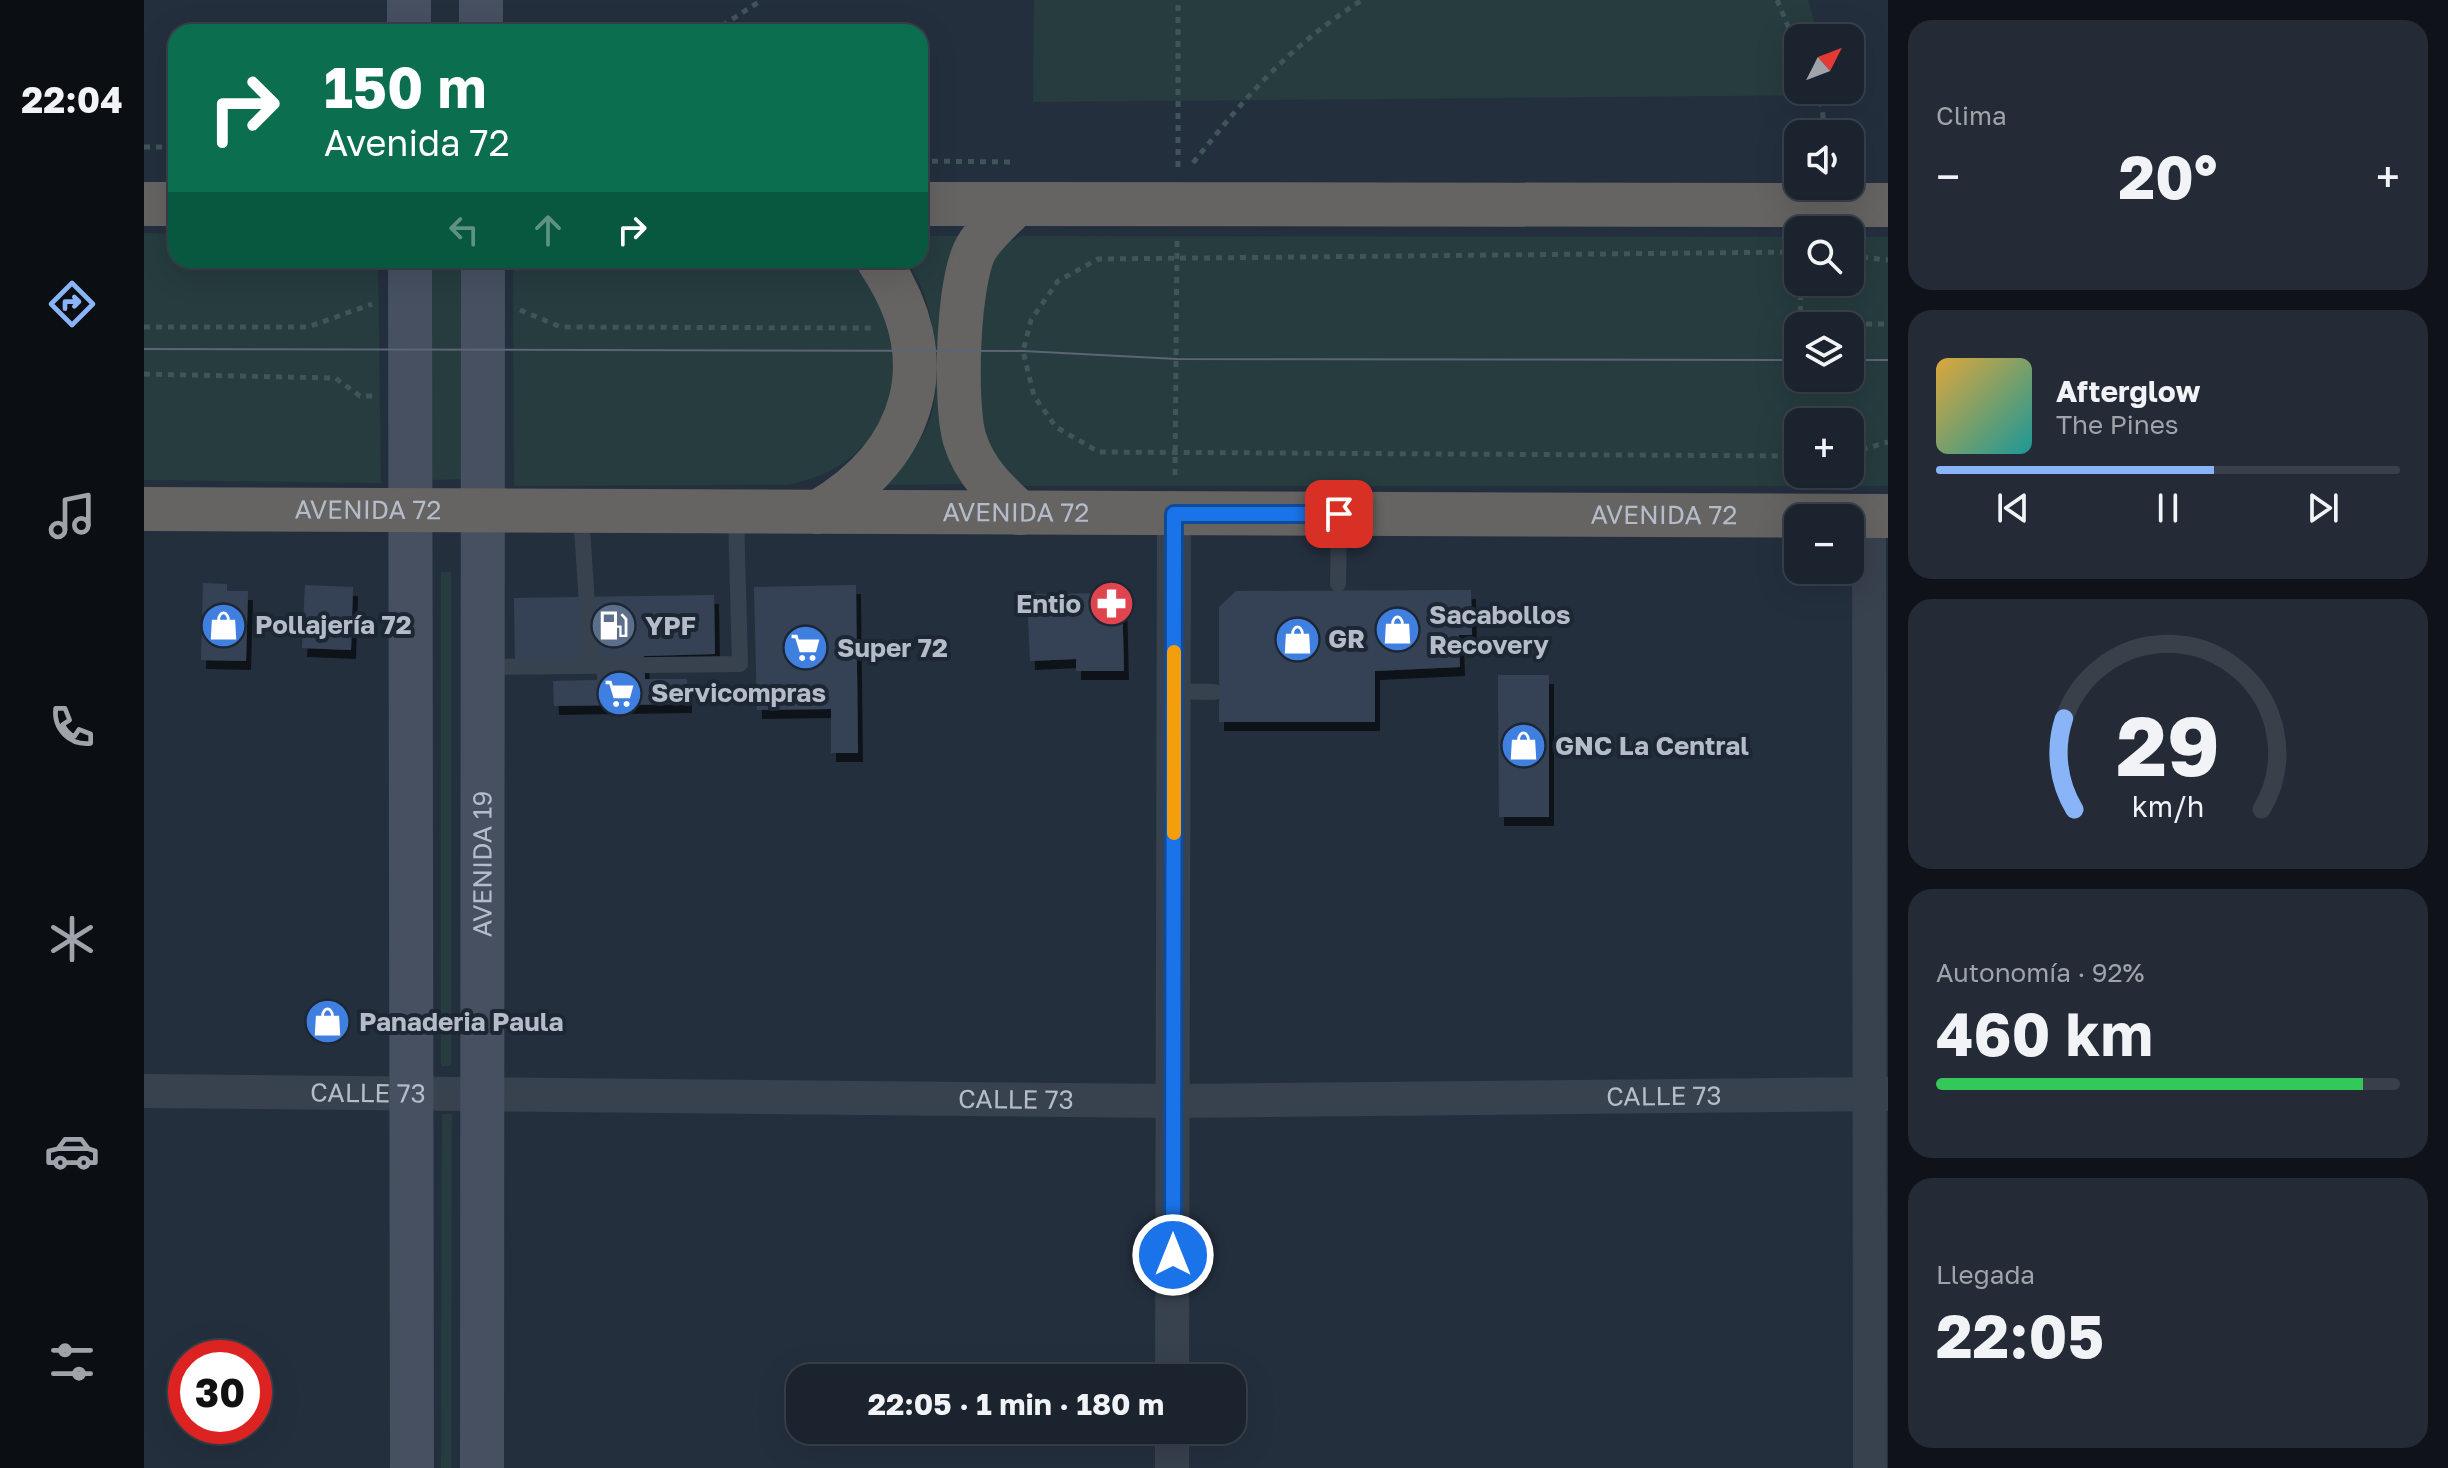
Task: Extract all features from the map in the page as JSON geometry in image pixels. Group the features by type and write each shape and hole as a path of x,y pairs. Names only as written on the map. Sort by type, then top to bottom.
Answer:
{"highway":[{"path":"144,204 168,204"},
{"path":"928,204 1888,205"},
{"path":"1016,204 976,246 962,287 959,352 964,439 984,480 1020,513"},
{"path":"818,512 852,492 880,464 901,429 912,391 915,351 912,328 898,289 884,268"},
{"name":"AVENIDA 72","path":"144,509 1879,516"}],"main road":[{"path":"409,0 409,24"},
{"path":"481,0 481,24"},
{"path":"411,275 412,1468"},
{"name":"AVENIDA 19","path":"482,1468 484,277"}],"street":[{"path":"1172,1364 1174,514"},
{"path":"1870,1468 1880,1094 1879,516"},
{"name":"CALLE 73","path":"144,1091 1174,1101 1880,1094"},
{"path":"1172,1444 1172,1468"}],"lane":[{"path":"581,512 591,666"},
{"path":"483,667 740,664 736,512"},
{"path":"1338,584 1339,514"},
{"path":"1174,691 1214,692"}],"path":[{"path":"724,24 762,0"},
{"path":"1174,514 1178,0"},
{"path":"1193,163 1248,94 1299,43 1362,0"},
{"path":"1777,0 1787,24"},
{"path":"144,147 168,147"},
{"path":"1784,252 1177,255 1098,259 1058,281 1031,320 1023,351 1034,396 1056,427 1099,452 1784,456"},
{"path":"1864,257 1888,260"},
{"path":"144,327 308,327 411,275"},
{"path":"484,277 561,327 912,328"},
{"path":"1801,296 1800,324 1888,324"},
{"path":"144,374 335,378 360,396 411,396"},
{"path":"1864,449 1888,442"}],"green space":[{"path":"1034,0 1808,0 1815,24 1784,24 1784,95 1033,102"},
{"path":"144,233 168,234 168,268 378,268 381,483 144,480"},
{"path":"928,236 963,236 963,484 888,485 923,435 935,399 934,334 915,274 910,268 928,268"},
{"path":"1022,236 1784,237 1784,296 1864,296 1864,237 1888,237 1888,486 1864,486 1864,408 1784,408 1784,486 1024,486 1006,480 980,440 979,275 1003,244"},
{"path":"427,268 469,268 472,479 429,480"},
{"path":"513,268 853,268 866,280 881,304 890,330 894,358 892,386 884,413 870,437 836,468 789,485 514,486"},
{"path":"441,572 451,572 451,1066 441,1066"},
{"path":"442,1114 452,1114 451,1468 441,1468"}],"building":[{"name":"Pollajería 72","path":"203,583 227,584 227,591 248,591 246,661 201,660"},
{"path":"305,585 353,587 351,650 302,648"},
{"name":"Super 72","path":"856,585 858,753 831,753 831,709 757,710 754,587"},
{"name":"GR","path":"1471,590 1472,635 1459,635 1460,667 1375,671 1375,722 1219,722 1219,607 1236,591"},
{"path":"1122,593 1124,671 1076,671 1076,659 1030,661 1027,594"},
{"name":"YPF","path":"714,595 715,654 644,656 645,679 687,679 687,704 554,706 553,681 597,680 597,658 515,660 514,598"},
{"name":"GNC La Central","path":"1498,675 1549,675 1549,817 1499,817"}],"tram line":[{"path":"144,349 1023,351 1177,359 1784,360"},
{"path":"1864,360 1888,360"}],"slow traffic":[{"path":"1174,652 1174,833"}],"place":[{"name":"Entio","path":"1112,604"},
{"name":"Pollajería 72","path":"224,625"},
{"name":"YPF","path":"614,626"},
{"name":"Sacabollos Recovery","path":"1398,630"},
{"name":"GR","path":"1297,639"},
{"name":"Super 72","path":"806,648"},
{"name":"Servicompras","path":"620,693"},
{"name":"GNC La Central","path":"1524,746"},
{"name":"Panaderia Paula","path":"328,1022"}],"route":[{"path":"1173,1255 1174,514 1339,514"}]}
